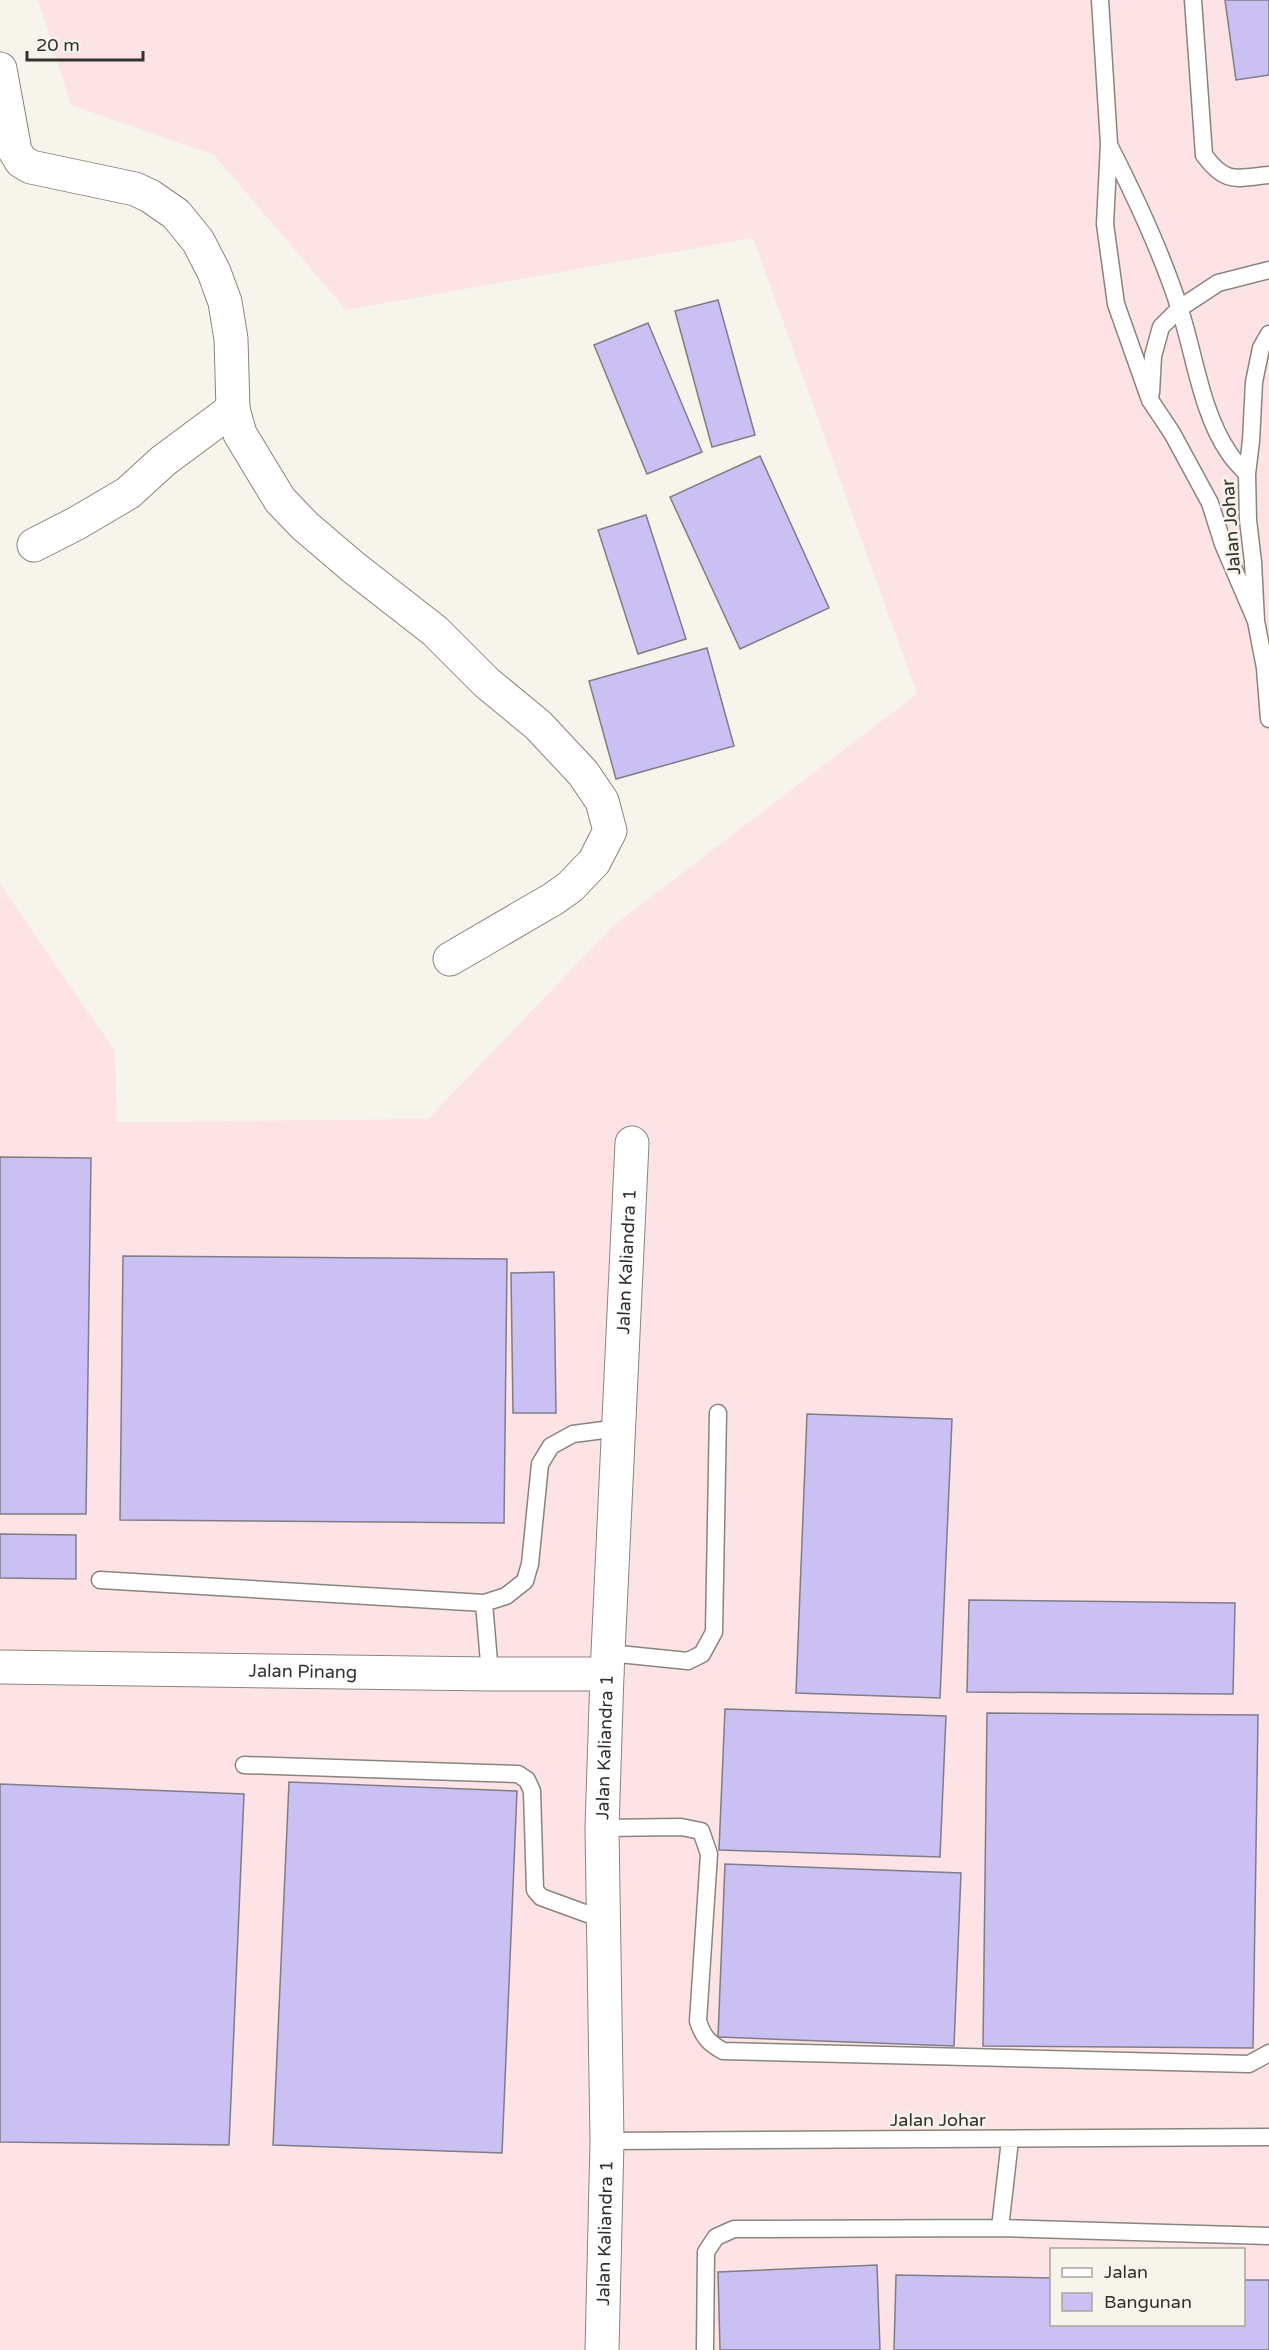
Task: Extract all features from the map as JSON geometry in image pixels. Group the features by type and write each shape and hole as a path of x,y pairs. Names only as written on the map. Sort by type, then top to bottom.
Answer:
{"street":[{"path":"0,69 11,138 21,161 31,167 135,189 150,196 176,214 198,241 214,272 225,302 231,339 233,409 240,434 280,500 305,526 435,631 487,683 538,725 583,773 602,801 610,831 594,862 570,887 450,959"},
{"path":"34,545 128,493 164,461 233,409"},
{"name":"Jalan Kaliandra 1","path":"602,2350 607,2140 602,1828 632,1143"},
{"name":"Jalan Pinang","path":"0,1666 490,1674 608,1664"}],"lane":[{"path":"1100,0 1108,144 1105,224 1116,304 1150,400 1172,434 1210,503 1224,544 1256,621"},
{"path":"1193,0 1204,155 1215,171 1231,178 1269,175"},
{"path":"1108,144 1150,229 1180,308 1206,402 1217,430 1228,453 1247,474"},
{"path":"1150,400 1153,356 1161,327 1180,308 1218,283 1269,270"},
{"name":"Jalan Johar","path":"1269,334 1262,348 1254,382 1247,474 1248,520 1256,621 1265,668 1269,719"},
{"path":"608,1664 688,1661 702,1654 714,1632 718,1413"},
{"path":"99,1580 484,1603 506,1596 525,1581 530,1564 540,1464 551,1446 573,1434 619,1428"},
{"path":"484,1603 490,1674"},
{"path":"244,1765 518,1774 527,1780 532,1791 535,1890 541,1898 604,1920"},
{"path":"602,1828 681,1827 701,1832 709,1854 698,2021 702,2035 723,2051 1249,2064 1269,2053"},
{"name":"Jalan Johar","path":"607,2140 1269,2138"},
{"path":"1000,2228 1010,2139"},
{"path":"705,2350 706,2252 716,2237 734,2229 1000,2228 1269,2236"}],"shaded area":[{"path":"38,0 1269,0 1269,2350 0,2350 0,884 115,1051 117,1122 428,1119 614,925 917,694 753,238 346,310 214,155 71,105"}],"building":[{"path":"1225,0 1269,0 1269,75 1236,80"},
{"path":"718,300 755,435 712,447 675,311"},
{"path":"648,323 702,452 647,474 594,345"},
{"path":"760,456 829,608 740,649 670,497"},
{"path":"646,515 686,639 638,654 598,530"},
{"path":"707,648 734,746 616,779 589,681"},
{"path":"0,1157 91,1158 86,1514 0,1514"},
{"path":"123,1256 507,1259 504,1523 120,1520"},
{"path":"554,1272 556,1413 513,1413 511,1273"},
{"path":"807,1414 952,1419 940,1698 796,1693"},
{"path":"0,1534 76,1535 76,1579 0,1578"},
{"path":"969,1600 1235,1603 1233,1694 967,1692"},
{"path":"725,1709 946,1716 940,1857 719,1850"},
{"path":"987,1713 1258,1715 1253,2048 983,2046"},
{"path":"289,1782 517,1791 502,2153 273,2145"},
{"path":"0,1784 244,1794 229,2145 0,2142"},
{"path":"725,1864 961,1873 954,2046 718,2037"},
{"path":"877,2265 880,2350 720,2350 718,2272"},
{"path":"896,2275 1050,2278 1050,2326 1245,2326 1245,2280 1269,2280 1269,2350 894,2350"}]}
